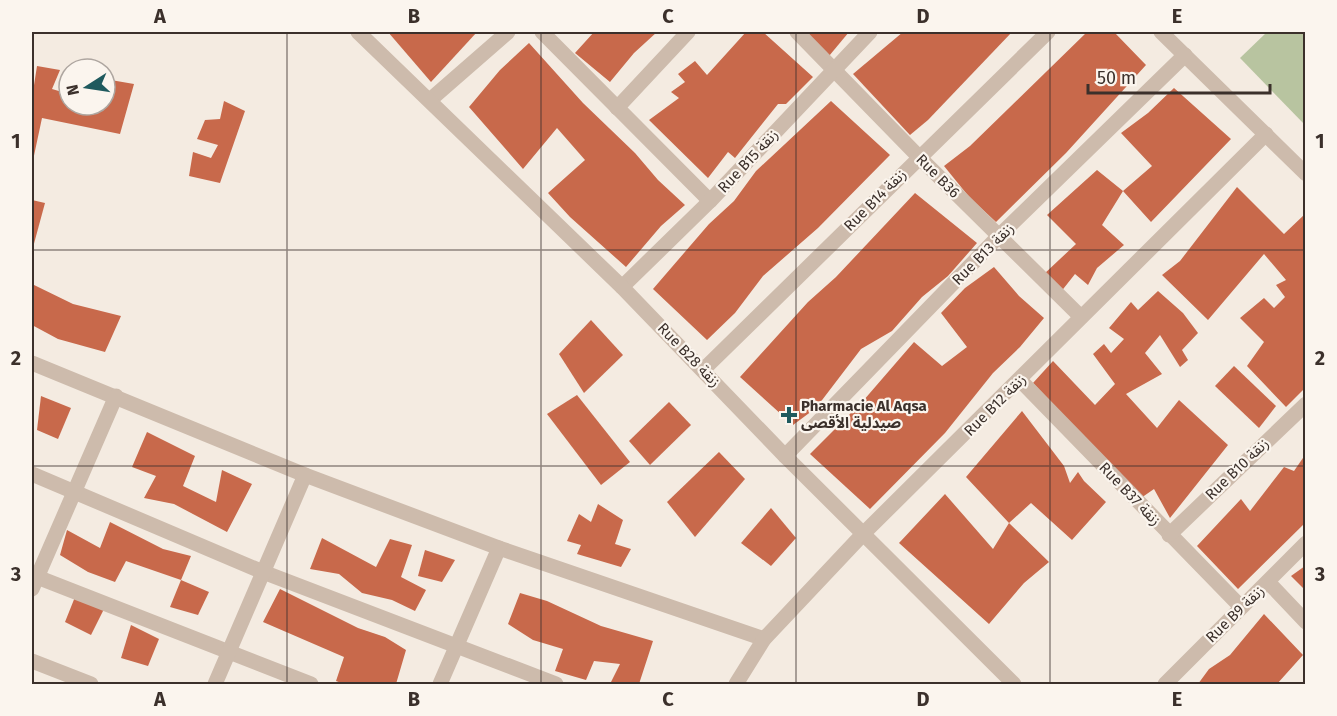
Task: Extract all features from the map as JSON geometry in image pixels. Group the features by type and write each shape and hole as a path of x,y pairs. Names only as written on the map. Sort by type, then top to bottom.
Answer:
{"street":[{"name":"Rue B28 زنقة","path":"358,32 622,287 863,534 1014,684"},
{"path":"430,100 507,32"},
{"path":"542,32 710,201"},
{"path":"617,108 688,32"},
{"name":"Rue B36","path":"797,32 919,157 1081,317"},
{"name":"Rue B15 زنقة","path":"622,287 710,201 870,32"},
{"name":"Rue B14 زنقة","path":"703,370 1048,32"},
{"path":"1161,32 1305,174"},
{"name":"Rue B13 زنقة","path":"786,456 999,236 1185,56"},
{"name":"Rue B12 زنقة","path":"736,684 764,639 863,534 1266,134"},
{"path":"32,363 305,475 499,548 764,639"},
{"name":"Rue B37 زنقة","path":"1020,380 1241,607"},
{"path":"116,396 34,583 312,684"},
{"name":"Rue B10 زنقة","path":"1169,535 1305,404"},
{"path":"32,474 263,572 457,646 539,681 556,684"},
{"path":"215,684 305,475"},
{"name":"Rue B9 زنقة","path":"1165,684 1305,543"},
{"path":"440,684 499,548"},
{"path":"1268,582 1305,622"},
{"path":"32,661 91,684"}],"green space":[{"path":"1267,32 1305,32 1305,125 1240,58"}],"building":[{"path":"388,32 477,32 431,82"},
{"path":"594,32 657,32 634,53 610,82 575,53"},
{"path":"746,32 763,32 813,77 786,104 778,104 735,158 728,152 708,178 649,120 679,98 671,92 685,82 678,74 695,61 707,75"},
{"path":"803,32 849,32 829,56"},
{"path":"903,32 1012,32 928,120 910,135 853,74"},
{"path":"1087,32 1114,32 1146,65 1066,153 996,222 970,198 944,166 970,146"},
{"path":"529,43 583,103 685,205 661,226 626,267 570,217 548,193 585,160 557,128 523,169 469,107 500,70"},
{"path":"37,66 57,69 57,77 52,89 57,90 57,117 117,117 117,81 134,84 120,134 42,118 32,165 32,98"},
{"path":"1174,88 1231,139 1151,222 1123,191 1152,166 1121,133 1148,113"},
{"path":"224,101 245,111 220,183 189,176 193,152 211,158 218,145 197,139 205,120 220,119"},
{"path":"831,101 890,155 818,228 763,276 735,313 707,340 653,289 709,224 734,201 756,171"},
{"path":"1097,170 1123,191 1102,225 1124,245 1097,268 1088,285 1075,274 1060,293 1043,275 1076,244 1047,215"},
{"path":"1237,187 1284,234 1305,214 1305,388 1286,407 1247,366 1264,342 1240,318 1264,298 1274,308 1285,297 1276,285 1286,280 1264,254 1208,320 1162,275 1180,261"},
{"path":"915,193 977,243 948,276 922,297 892,331 861,349 816,408 793,425 740,377 808,302 836,277"},
{"path":"32,200 45,203 32,251"},
{"path":"994,267 1019,296 1044,318 1020,347 993,373 945,433 870,509 810,454 863,401 914,342 942,366 967,347 941,313 965,288"},
{"path":"32,284 73,304 121,316 105,352 58,339 32,325"},
{"path":"1158,291 1183,313 1198,333 1182,350 1188,360 1180,367 1160,335 1145,353 1162,374 1126,394 1157,428 1179,400 1228,445 1170,518 1154,489 1141,498 1033,383 1053,361 1095,405 1115,384 1093,354 1104,344 1111,353 1124,339 1109,328 1131,302 1138,310"},
{"path":"591,320 623,355 584,393 559,354"},
{"path":"1234,366 1276,406 1259,428 1215,386"},
{"path":"577,395 630,462 601,485 547,414"},
{"path":"41,396 71,408 58,439 37,430"},
{"path":"669,402 691,425 650,465 629,441"},
{"path":"1022,411 1064,466 1070,483 1078,472 1106,502 1072,540 1031,503 1009,523 966,477"},
{"path":"147,432 195,456 183,486 216,502 222,470 252,484 227,532 174,504 144,498 156,476 132,467"},
{"path":"719,452 745,479 695,537 667,502"},
{"path":"1305,455 1305,523 1238,589 1197,546 1241,499 1250,511 1284,467 1294,471"},
{"path":"945,494 993,549 1009,523 1049,562 1024,583 989,624 899,543"},
{"path":"598,504 623,520 615,544 631,549 621,567 577,554 581,545 567,541 579,514 591,522"},
{"path":"771,508 796,538 771,566 741,543"},
{"path":"110,522 163,549 191,556 181,580 126,561 115,582 88,572 60,555 67,530 100,548"},
{"path":"322,538 376,567 390,539 412,545 401,577 426,590 415,611 392,600 362,593 339,574 310,569"},
{"path":"425,550 455,560 442,582 418,576"},
{"path":"1305,566 1305,590 1291,576"},
{"path":"181,580 209,592 198,615 170,607"},
{"path":"280,589 358,628 385,637 406,650 396,684 344,684 336,681 344,657 263,622"},
{"path":"520,593 547,601 601,626 653,641 639,684 610,684 620,664 594,661 586,680 555,671 563,649 533,640 508,624"},
{"path":"75,597 104,609 91,635 65,622"},
{"path":"1264,614 1303,655 1277,684 1198,684 1209,669 1230,655"},
{"path":"131,625 159,639 148,666 121,658"}],"place":[{"name":"Pharmacie Al Aqsa صيدلية الأقصى","path":"789,415"}]}
